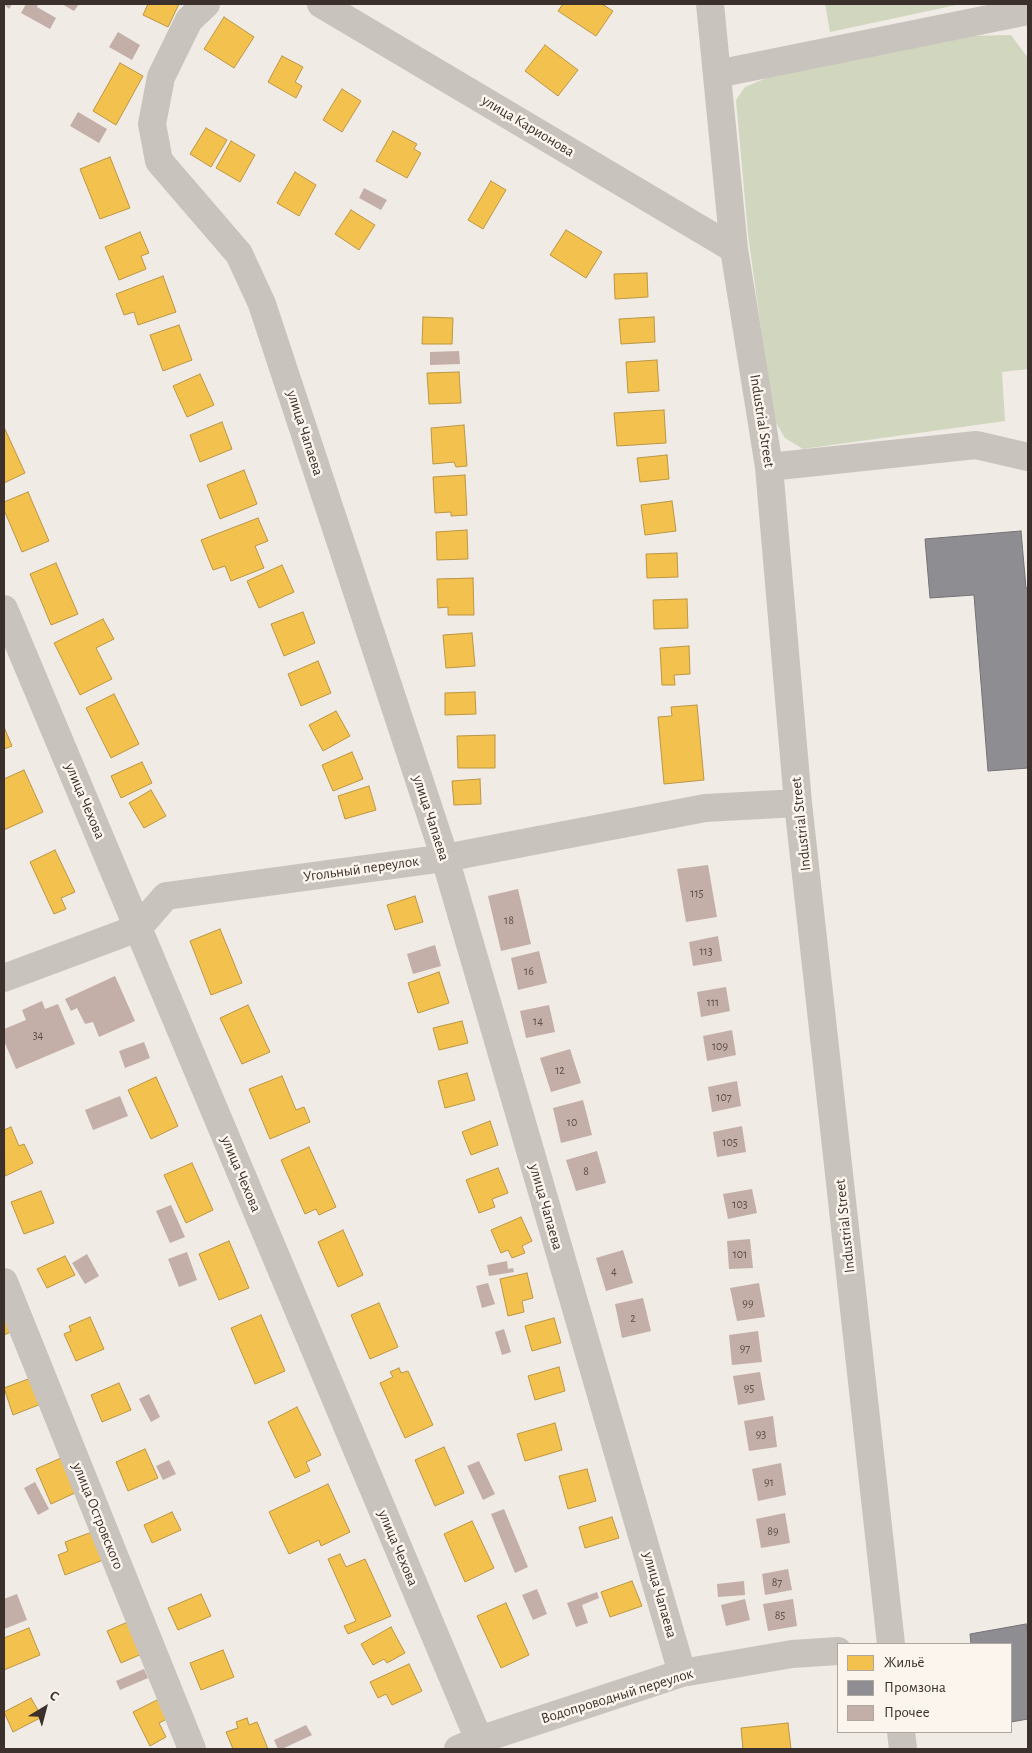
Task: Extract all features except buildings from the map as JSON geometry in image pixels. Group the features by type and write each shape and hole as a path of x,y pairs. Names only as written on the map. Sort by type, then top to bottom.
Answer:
{"street":[{"name":"улица Чапаева","path":"206,4 189,20 161,77 152,124 159,161 239,254 262,304 445,858 682,1673"},
{"name":"улица Карионова","path":"322,4 353,11 734,249"},
{"name":"Industrial Street","path":"710,4 734,249 769,467 798,803 891,1643"},
{"path":"717,74 1028,12"},
{"path":"769,467 976,445 1028,457"},
{"name":"улица Чехова","path":"4,608 138,928 468,1745"},
{"name":"Угольный переулок","path":"4,978 138,928 166,896 445,858 705,808 798,803"},
{"name":"улица Островского","path":"4,1282 192,1749"},
{"name":"Водопроводный переулок","path":"468,1745 682,1673 792,1654 837,1651"},
{"path":"901,1733 904,1749"}],"green space":[{"path":"825,4 961,4 830,32"},
{"path":"1011,35 1028,58 1028,369 1002,372 1005,421 803,449 785,438 773,418 748,234 736,100 745,87 769,77 930,37"}]}
